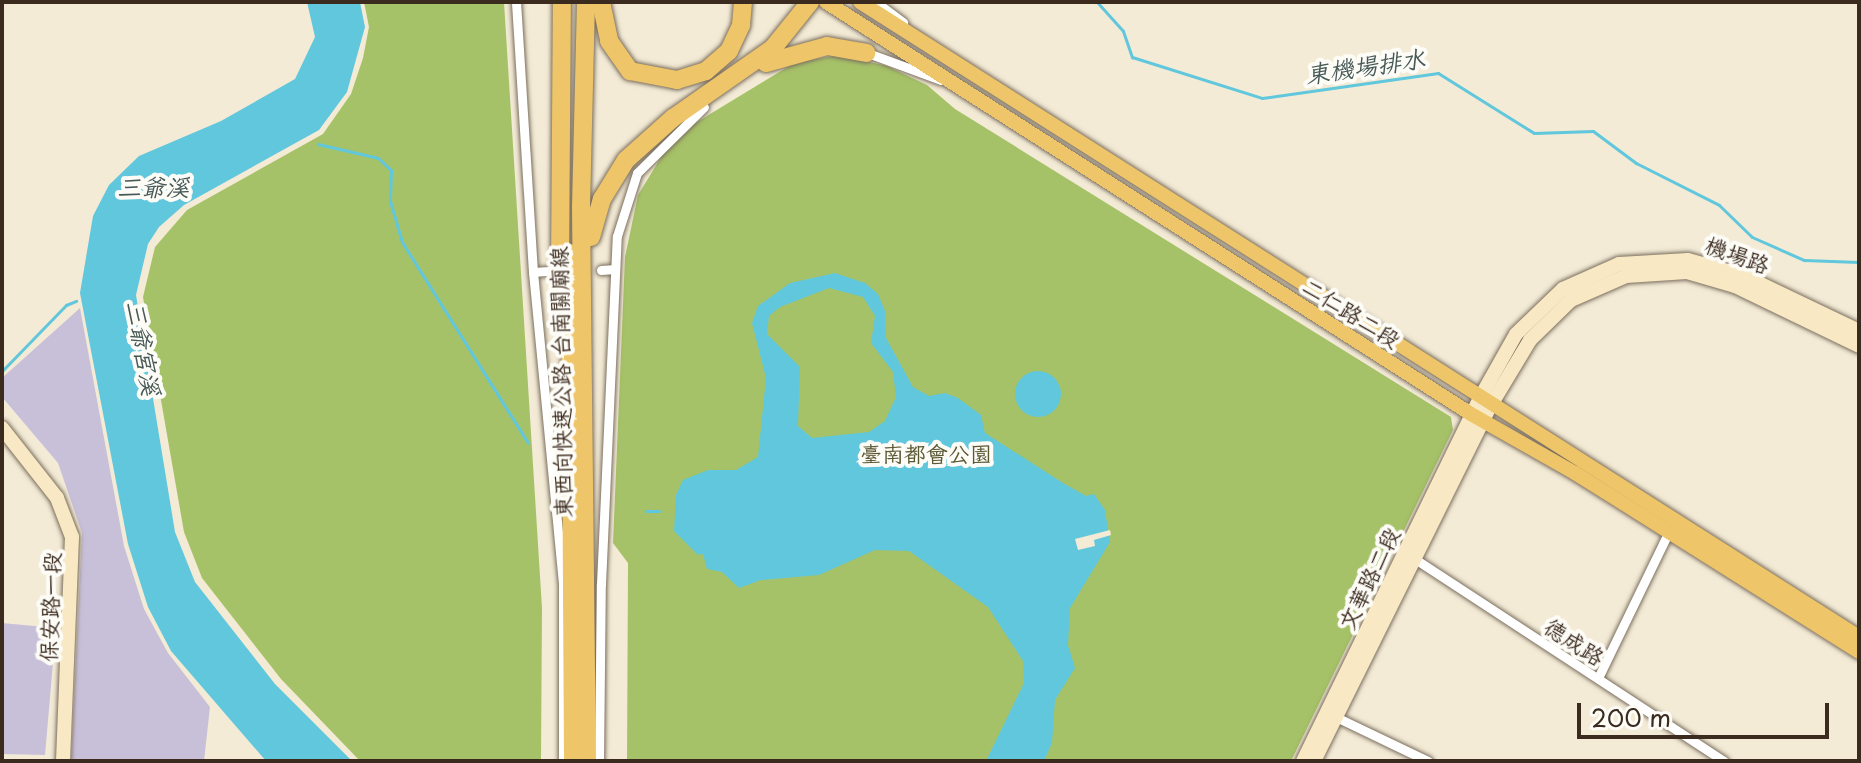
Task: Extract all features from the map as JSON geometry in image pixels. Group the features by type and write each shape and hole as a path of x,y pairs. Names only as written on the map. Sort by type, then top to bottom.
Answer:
{"highway":[{"path":"552,2 562,101"},
{"path":"562,2 561,283 562,314 570,331"},
{"name":"東西向快速公路 台南關廟線","path":"574,2 571,522 581,585 587,761"},
{"name":"東西向快速公路 台南關廟線","path":"571,522 585,412 581,208 586,2"},
{"path":"601,2 609,41 630,71 677,80 706,71 729,51 741,25 743,2"},
{"path":"585,412 592,221 602,199 644,141 773,48 810,2"},
{"path":"734,77 798,50 827,46 866,53"},
{"name":"東西向快速公路 台南關廟線","path":"573,761 581,585"}],"main road":[{"name":"二仁路二段","path":"826,2 1477,417 1669,531 1859,652"},
{"name":"二仁路二段","path":"860,2 1041,121 1859,637"}],"street":[{"path":"516,2 533,272 581,585 599,761"},
{"path":"876,2 1036,112 1041,121"},
{"path":"563,761 581,585 606,522 615,269 627,194 652,154 689,119 777,61 810,54 866,53 959,86"},
{"name":"機場路","path":"1477,417 1537,310 1591,274 1643,259 1713,265 1859,331"},
{"path":"601,270 615,269"},
{"path":"533,272 549,271"},
{"name":"機場路","path":"1485,402 1548,318 1592,288 1641,274 1710,278 1859,346"},
{"name":"文華路二段","path":"1303,761 1477,417"},
{"name":"保安路一段","path":"2,428 57,498 72,537 63,761"},
{"path":"1598,678 1669,531"},
{"name":"文華路二段","path":"1314,761 1409,556"},
{"name":"德成路","path":"1409,556 1724,761"},
{"path":"1336,717 1428,761"}],"shaded area":[{"path":"80,308 124,546 144,609 168,653 210,707 204,761 71,761 82,533 58,463 2,397 2,378"},
{"path":"2,623 56,628 45,755 2,754"}],"green space":[{"path":"364,2 504,2 542,608 541,761 360,761 281,679 202,578 184,532 143,297 155,247 187,210 323,134 351,94 363,58 369,27"},
{"name":"臺南都會公園","path":"839,55 887,66 927,85 955,109 1451,417 1453,430 1291,761 627,761 628,563 613,543 625,257 638,195 668,146 692,125 794,63"}],"water":[{"name":"三爺溪","path":"307,2 360,2 365,27 347,92 319,130 184,205 159,227 148,244 136,295 175,532 195,582 275,684 352,761 266,761 171,651 148,607 128,544 80,293 93,216 109,185 139,156 221,121 295,79 315,37"},
{"path":"835,273 865,283 878,294 885,311 886,338 913,387 929,396 945,393 958,398 981,415 985,433 1086,496 1094,494 1105,510 1110,542 1070,608 1068,645 1075,668 1055,700 1052,743 1044,761 986,761 1024,683 1023,661 988,607 909,551 875,550 819,575 761,580 739,588 722,572 707,569 703,554 698,555 674,531 676,495 683,480 708,470 736,470 758,457 766,378 752,323 758,306 790,283","holes":["829,288 863,297 875,316 871,343 893,372 896,397 885,421 869,432 812,438 798,426 800,367 767,334 769,316 780,307"]},
{"path":"1038,371 1047,372 1054,378 1060,385 1060,403 1054,410 1047,416 1038,417 1029,416 1022,410 1016,403 1015,394 1016,385 1022,378 1029,372"}],"pier":[{"path":"1110,530 1111,535 1094,540 1095,546 1078,550 1075,539"}],"waterway":[{"name":"東機場排水","path":"1097,2 1123,31 1132,57 1262,98 1438,73 1534,133 1593,131 1636,163 1719,205 1752,237 1804,260 1859,262"},
{"path":"318,144 378,158 391,170 390,201 402,242 528,443"},
{"path":"2,371 66,305 76,301"},
{"path":"555,462 562,504"},
{"path":"646,511 659,511"}],"water label":[{"name":"三爺宮溪","path":"144,348"}]}
